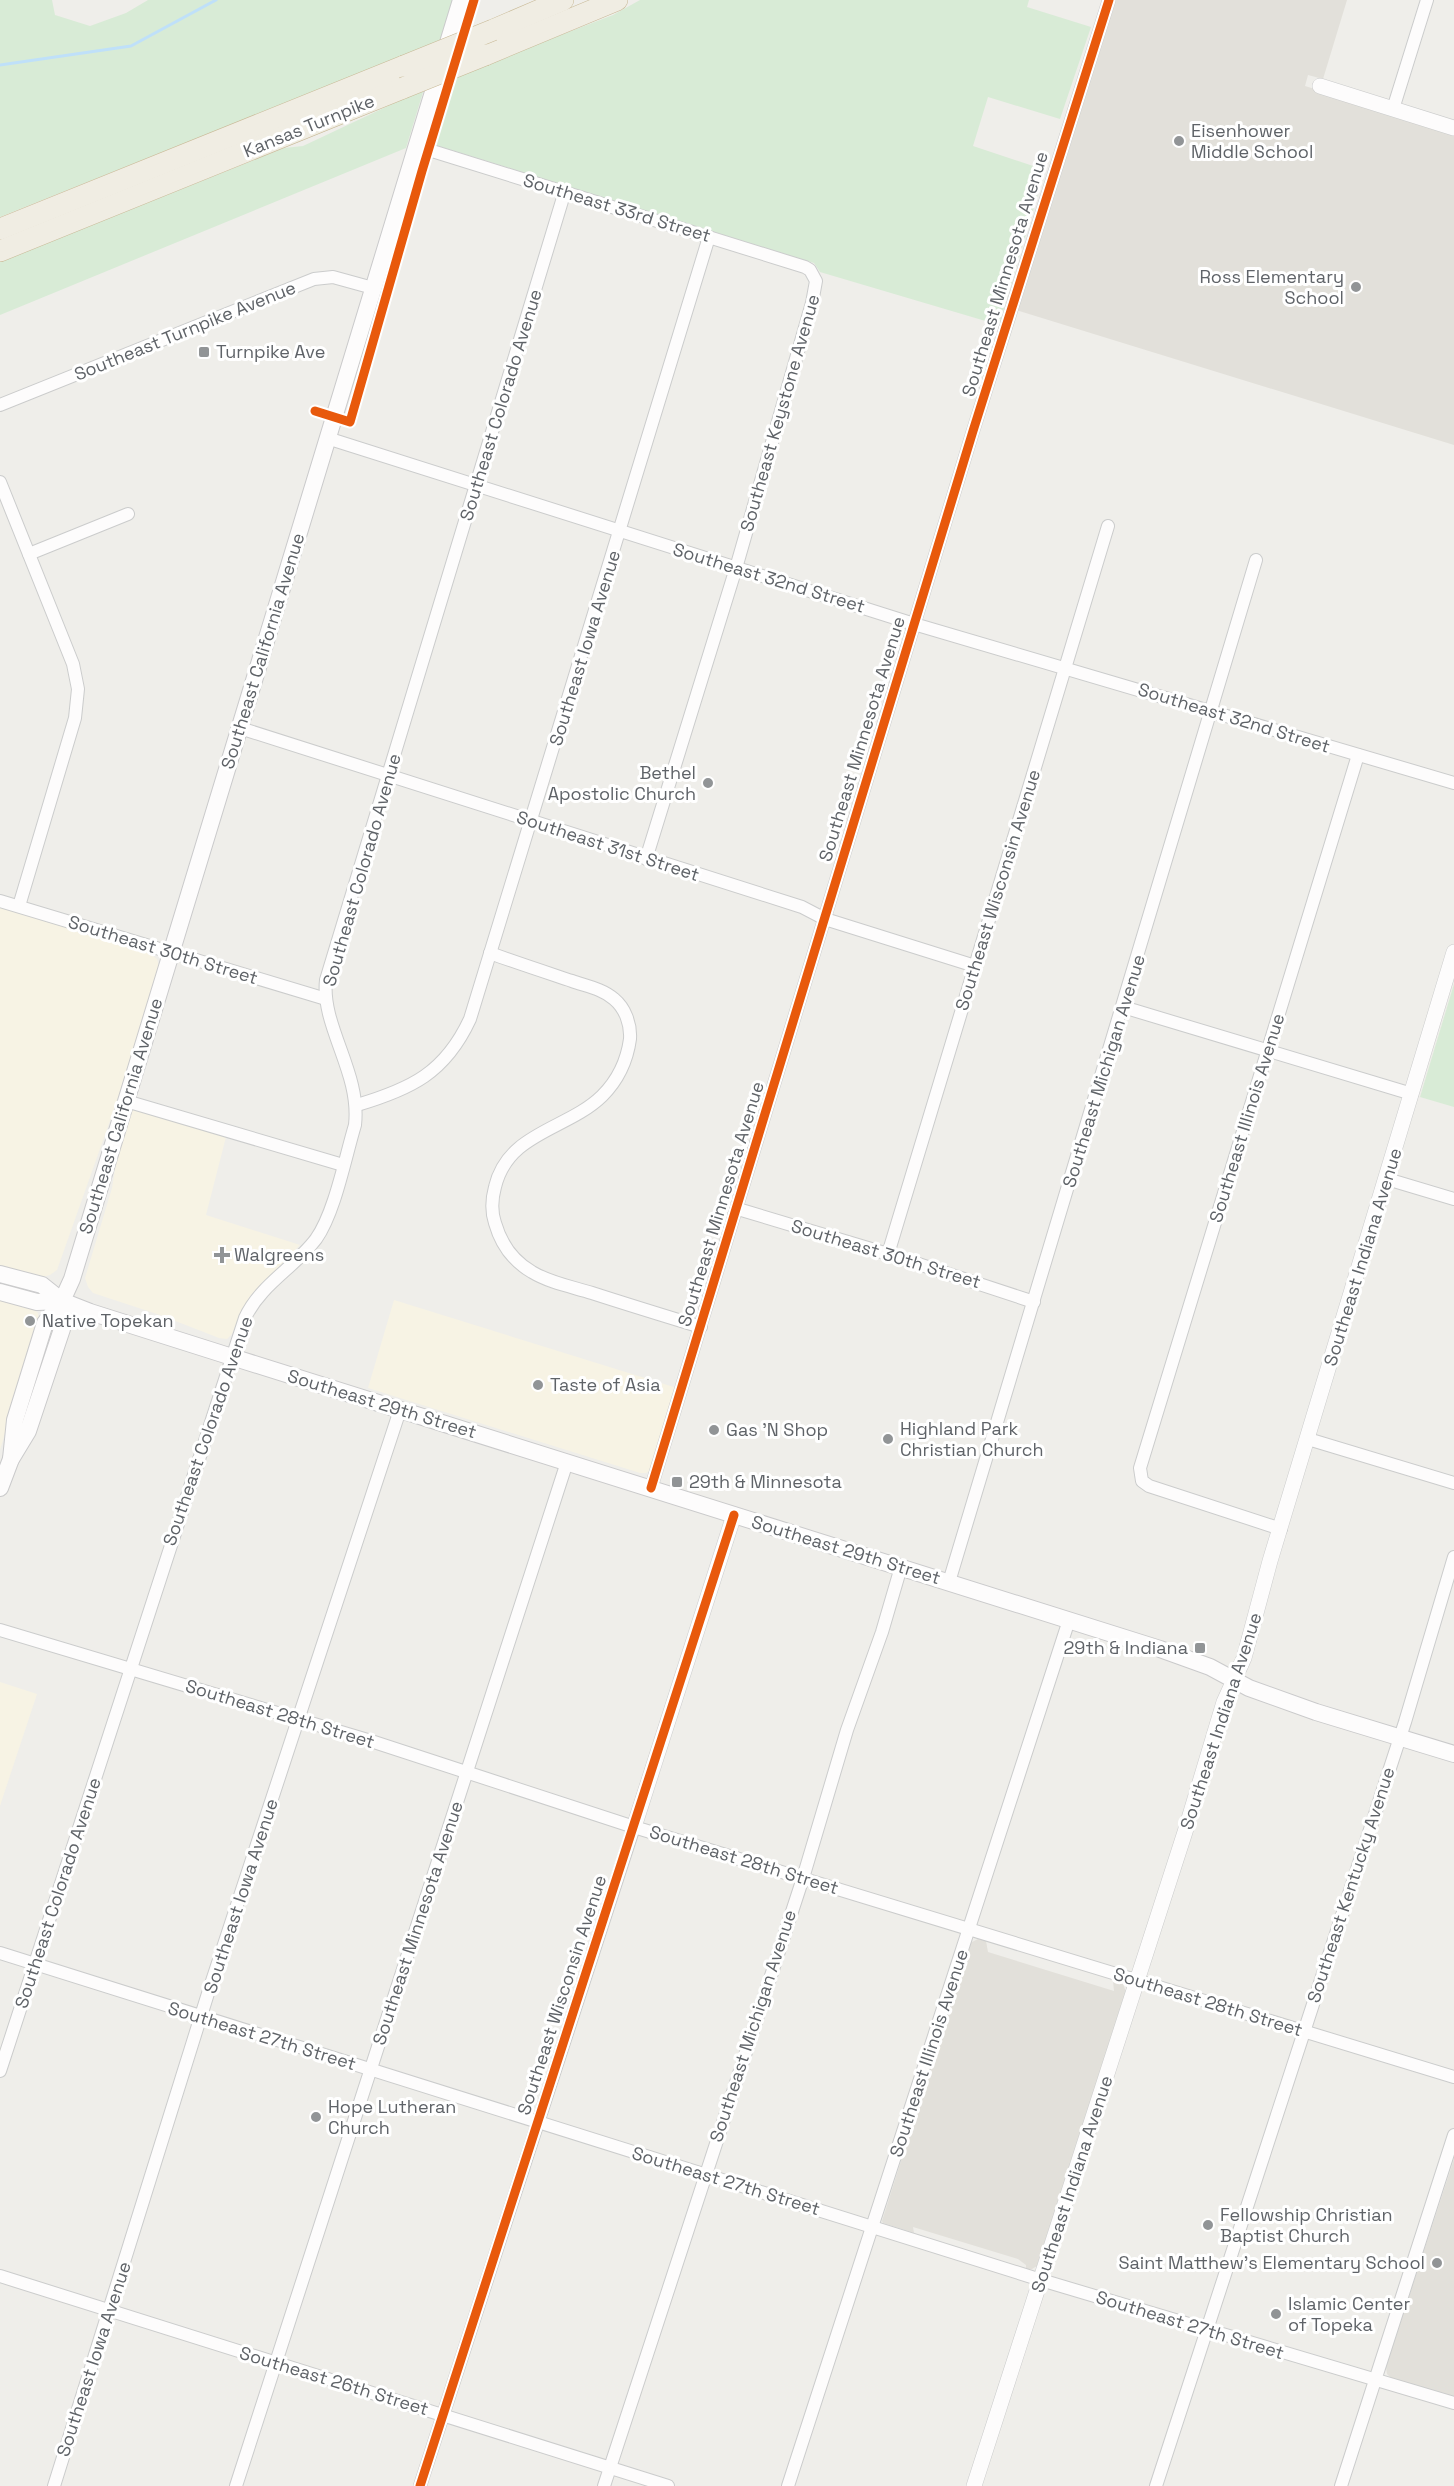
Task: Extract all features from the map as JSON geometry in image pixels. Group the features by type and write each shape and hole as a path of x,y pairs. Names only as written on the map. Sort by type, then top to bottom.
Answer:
{"highway":[{"name":"Kansas Turnpike","path":"0,229 563,0"},
{"name":"Kansas Turnpike","path":"0,251 485,56 617,0"}],"main road":[{"name":"Southeast California Avenue","path":"0,1488 10,1459 15,1420 45,1323 62,1301 72,1279 461,0"},
{"name":"Southeast 29th Street","path":"0,1274 42,1285 62,1301 232,1357 1185,1658 1316,1712 1454,1754"},
{"name":"Southeast 29th Street","path":"0,1292 37,1302 62,1301"}],"street":[{"name":"Southeast Minnesota Avenue","path":"651,1488 738,1209 914,624 1108,0"},
{"path":"1393,109 1427,0"},
{"path":"1320,86 1454,128"},
{"name":"Southeast 33rd Street","path":"416,146 805,267 814,276"},
{"name":"Southeast Colorado Avenue","path":"0,2071 245,1318 257,1298 309,1247 324,1226 343,1165 355,1125 357,1105 354,1087 326,999 326,980 565,191"},
{"name":"Southeast Iowa Avenue","path":"357,1105 413,1085 441,1063 456,1046 470,1019 709,237"},
{"name":"Southeast Keystone Avenue","path":"646,859 736,568 816,289 814,276"},
{"name":"Southeast Turnpike Avenue","path":"0,405 314,279 333,277 373,288"},
{"name":"Southeast 32nd Street","path":"327,438 914,624 1454,783"},
{"path":"0,482 73,664 77,680 78,703 19,906"},
{"path":"29,554 128,514"},
{"name":"Southeast Wisconsin Avenue","path":"888,1254 1108,526"},
{"name":"Southeast Michigan Avenue","path":"949,1582 1256,560"},
{"name":"Southeast 31st Street","path":"240,728 802,908 825,919 975,966"},
{"name":"Southeast Illinois Avenue","path":"1281,1528 1159,1491 1142,1481 1140,1468 1358,755"},
{"name":"Southeast 30th Street","path":"0,901 326,999"},
{"name":"Southeast Indiana Avenue","path":"974,2486 1224,1702 1244,1658 1454,952"},
{"path":"490,953 608,994 623,1009 630,1031 623,1067 612,1086 590,1106 528,1139 503,1166 497,1180 492,1206 494,1219 504,1245 523,1266 548,1280 701,1327"},
{"path":"1123,1007 1412,1094"},
{"path":"126,1101 343,1165"},
{"path":"1387,1179 1454,1199"},
{"name":"Southeast 30th Street","path":"738,1209 888,1254 1034,1302"},
{"name":"Southeast Iowa Avenue","path":"54,2486 201,2017 400,1410"},
{"path":"1308,1439 1454,1483"},
{"name":"Southeast Minnesota Avenue","path":"236,2486 567,1462"},
{"name":"Southeast Wisconsin Avenue","path":"420,2486 734,1515"},
{"name":"Southeast Kentucky Avenue","path":"1156,2486 1399,1737 1454,1557"},
{"name":"Southeast Michigan Avenue","path":"604,2486 704,2174 803,1878 847,1730 882,1632 901,1567"},
{"name":"Southeast Illinois Avenue","path":"788,2486 1069,1620"},
{"name":"Southeast 28th Street","path":"0,1630 300,1720 634,1827 1454,2077"},
{"name":"Southeast 27th Street","path":"0,1953 1041,2280 1454,2403"},
{"path":"1341,2486 1454,2135"},
{"name":"Southeast 26th Street","path":"0,2276 668,2486"}],"shaded area":[{"path":"1114,0 1347,0 1323,79 1308,75 1305,86 1454,132 1454,445 1016,310"},
{"path":"0,907 148,952 157,959 159,967 128,1070 57,1270 42,1277 0,1268"},
{"path":"137,1108 226,1137 206,1215 300,1245 250,1296 232,1334 227,1339 93,1293 88,1287 85,1278 112,1188 117,1157 131,1111"},
{"path":"0,1296 32,1308 38,1313 39,1319 0,1450"},
{"path":"394,1300 677,1388 652,1470 640,1473 368,1388"},
{"path":"0,1682 37,1694 0,1806"},
{"path":"978,1939 986,1941 988,1952 1114,1991 1113,1981 1123,1984 1126,1992 1037,2266 1032,2269 1026,2269 1026,2265 1018,2259 913,2227 914,2233 882,2221 970,1943"},
{"name":"Saint Matthew's Elementary School","path":"1454,2159 1454,2397 1391,2378 1387,2374 1386,2367"}],"green space":[{"path":"0,0 52,0 55,15 90,26 126,13 148,0 454,0 442,40 0,217"},
{"path":"640,0 1029,0 1027,7 1091,27 1060,119 988,97 973,146 1045,170 999,325 820,272 814,263 435,145 427,133 443,80 613,15"},
{"path":"424,89 406,148 0,315 0,262 284,148 303,146"},
{"path":"1454,984 1454,1107 1420,1097"}],"waterway":[{"path":"0,65 131,46 216,0"}],"cycle path":[{"path":"315,411 350,422 474,0"},
{"path":"651,1488 973,431 1109,0"},
{"path":"420,2486 734,1515"}],"place":[{"name":"Eisenhower Middle School","path":"1179,141"},
{"name":"Ross Elementary School","path":"1356,287"},
{"name":"Turnpike Ave","path":"204,352"},
{"name":"Bethel Apostolic Church","path":"708,783"},
{"name":"Walgreens","path":"222,1255"},
{"name":"Native Topekan","path":"30,1321"},
{"name":"Taste of Asia","path":"538,1385"},
{"name":"Gas 'N Shop","path":"714,1430"},
{"name":"Highland Park Christian Church","path":"888,1439"},
{"name":"29th & Minnesota","path":"677,1482"},
{"name":"29th & Indiana","path":"1200,1648"},
{"name":"Hope Lutheran Church","path":"316,2117"},
{"name":"Fellowship Christian Baptist Church","path":"1208,2225"},
{"name":"Saint Matthew's Elementary School","path":"1437,2263"},
{"name":"Islamic Center of Topeka","path":"1276,2314"}]}
